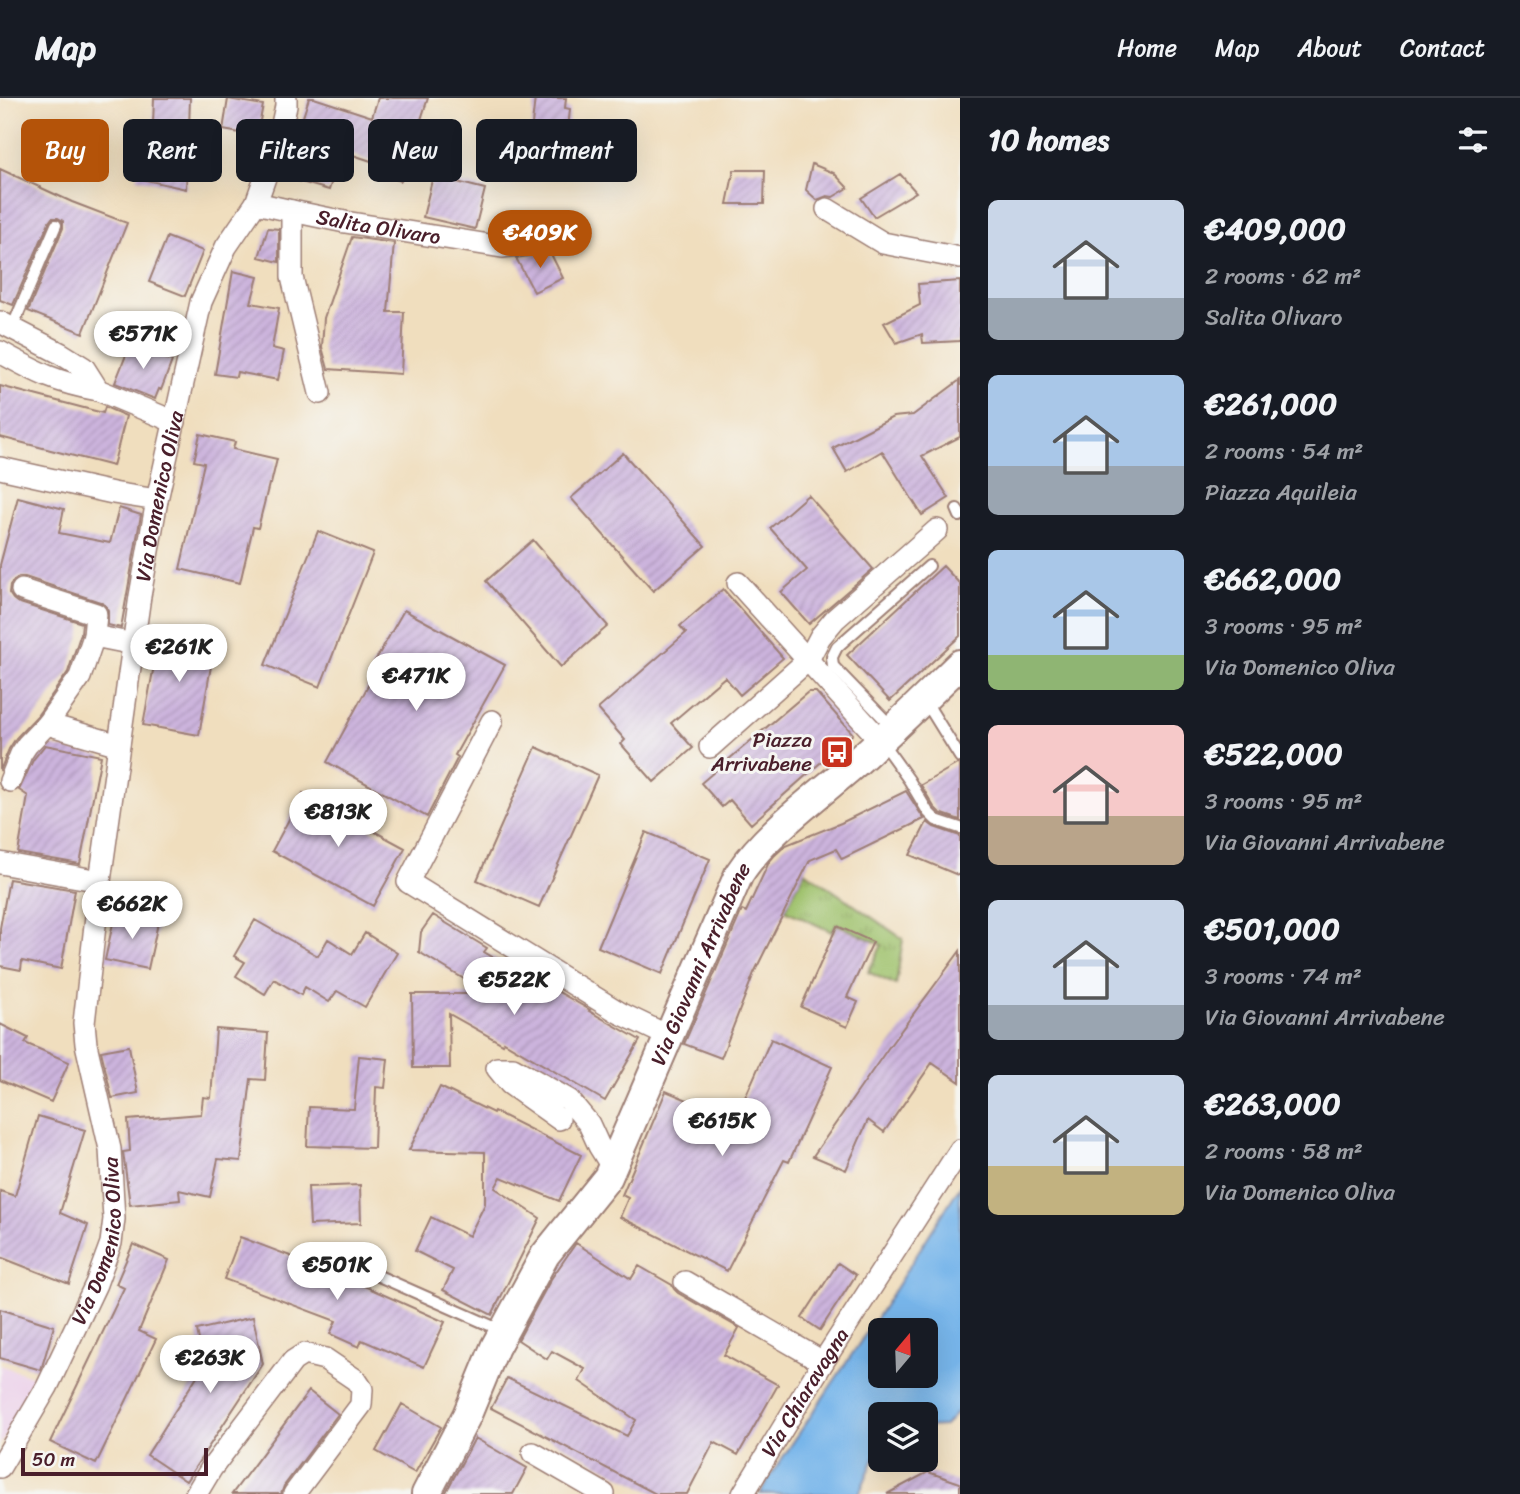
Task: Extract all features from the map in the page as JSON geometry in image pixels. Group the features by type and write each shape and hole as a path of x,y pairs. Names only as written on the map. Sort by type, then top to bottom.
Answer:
{"street":[{"name":"Via Domenico Oliva","path":"0,1467 47,1387 96,1284 111,1243 114,1219 110,1149 86,1044 84,1023 100,881 141,596 157,500 201,302 226,247 256,203 279,138 286,98"},
{"name":"Salita Olivaro","path":"256,203 345,222 502,247 524,244 544,234"},
{"path":"827,209 883,243 960,258"},
{"name":"Salita Olivaro","path":"292,211 292,277 320,393"},
{"path":"6,325 84,368 98,390"},
{"path":"0,352 38,373 61,382 98,390 175,422"},
{"path":"0,468 157,500"},
{"path":"710,747 808,660 820,637 835,619 936,530"},
{"path":"738,583 808,660 887,735"},
{"path":"10,781 20,754 47,724 80,677 94,636 96,614 22,590"},
{"path":"94,636 134,644"},
{"name":"Via Giovanni Arrivabene","path":"426,1494 467,1415 495,1347 545,1255 608,1177 739,874 749,858 959,668"},
{"path":"492,721 408,882 620,1013 668,1036"},
{"path":"47,724 119,745"},
{"path":"0,863 100,881"},
{"path":"559,1119 510,1084 497,1068 513,1068 569,1100 589,1124 612,1167"},
{"name":"Via Chiaravagna","path":"743,1494 823,1362 960,1150"},
{"path":"685,1282 823,1362"},
{"path":"197,1494 211,1469 293,1361 304,1354 325,1359 356,1380 362,1389 361,1405 294,1494"},
{"path":"533,1453 604,1494"}],"lane":[{"path":"6,325 56,225"},
{"path":"929,566 836,647 832,657 833,666 887,735 928,812 936,820 960,828"},
{"path":"925,699 960,757"},
{"path":"365,1270 503,1331"}],"shaded area":[{"path":"0,1365 39,1379 0,1445"}],"green space":[{"path":"805,871 903,939 896,985 868,972 882,945 837,924 832,932 785,910"}],"water":[{"path":"960,1186 960,1408 945,1426 938,1426 938,1402 868,1402 868,1472 859,1494 760,1494 868,1330 868,1388 938,1388 938,1318 876,1318"}],"building":[{"path":"154,98 190,98 189,119 153,119"},
{"path":"309,98 372,117 378,98 428,98 421,119 368,119 368,160 354,155 354,119 302,119"},
{"path":"535,98 566,98 565,108 570,109 569,119 533,119"},
{"path":"228,99 263,105 260,119 236,119 236,132 223,130"},
{"path":"812,164 834,173 848,188 833,197 817,200 806,190"},
{"path":"0,169 21,179 21,182 28,182 127,223 83,333 28,311 63,228 63,221 58,218 52,218 49,222 13,305 0,300"},
{"path":"734,170 765,170 764,204 727,204"},
{"path":"900,174 916,192 874,217 861,198"},
{"path":"155,182 186,182 186,189"},
{"path":"301,182 331,182 329,190"},
{"path":"432,182 457,182 485,189 475,229 423,217"},
{"path":"268,228 279,229 279,262 259,257"},
{"path":"167,237 203,251 185,296 149,282"},
{"path":"352,237 394,243 388,312 404,312 401,374 328,369 322,347 324,318"},
{"path":"548,248 563,278 534,292 516,258"},
{"path":"233,271 258,277 251,303 279,308 272,348 284,351 278,380 237,372 236,377 215,374"},
{"path":"960,281 960,341 923,343 922,334 896,343 884,323 920,305 918,284"},
{"path":"132,340 144,344 143,349 172,361 155,399 115,383"},
{"path":"960,380 960,437 922,456 949,498 922,515 882,451 847,472 833,448 893,417 913,415"},
{"path":"0,386 103,413 105,407 126,416 113,466 0,437"},
{"path":"200,434 235,442 233,449 277,459 258,528 253,527 240,583 180,569 204,463 194,461"},
{"path":"623,453 705,546 653,591 571,498"},
{"path":"808,495 873,569 809,624 781,592 807,570 770,528"},
{"path":"18,497 64,509 59,533 110,543 119,508 141,515 121,628 108,625 108,610 100,602 25,577 19,577 10,585 9,593 17,602 82,623 68,672 37,716 16,738 0,771 0,565"},
{"path":"318,531 373,553 320,687 265,665"},
{"path":"533,540 608,626 561,667 486,581"},
{"path":"943,566 960,584 960,636 890,701 847,655"},
{"path":"723,589 783,658 740,695 725,677 671,723 693,748 654,782 621,744 625,740 598,709 686,633 680,626"},
{"path":"404,610 505,665 455,755 458,757 427,817 327,762 376,671 371,668"},
{"path":"160,633 215,643 199,735 143,725"},
{"path":"808,692 816,692 853,734 751,824 730,800 722,807 701,783"},
{"path":"45,745 101,756 80,864 18,853 28,796 19,790 33,760"},
{"path":"536,747 598,775 539,907 477,880"},
{"path":"957,764 960,765 960,820 940,813 921,785"},
{"path":"906,791 924,819 842,859 836,849 810,860 754,973 721,1058 684,1044 742,910 746,912 774,856 786,845 841,823"},
{"path":"303,793 405,848 373,906 272,851"},
{"path":"927,822 960,836 960,876 910,855"},
{"path":"646,832 710,859 662,974 598,947"},
{"path":"9,879 75,890 61,969 22,961 21,970 0,966 0,928"},
{"path":"115,914 158,923 148,969 105,960"},
{"path":"433,915 487,948 484,952 640,1040 605,1101 504,1042 503,1044 449,1014 450,1068 413,1068 412,994 489,994 419,952 421,932"},
{"path":"255,920 318,956 328,939 352,954 365,933 397,953 365,1007 337,991 329,1002 305,987 301,995 274,979 265,994 236,976 245,962 234,956"},
{"path":"837,926 873,942 847,997 858,1002 847,1027 801,1007"},
{"path":"960,951 960,1082 932,1063 884,1132 868,1120 846,1170 813,1156 891,1044"},
{"path":"0,1024 28,1038 25,1043 69,1062 51,1102 0,1080"},
{"path":"216,1029 268,1033 265,1080 251,1079 241,1161 218,1159 210,1197 179,1190 180,1200 130,1205 123,1152 130,1151 128,1120 201,1114 203,1097 211,1098"},
{"path":"771,1039 832,1067 789,1162 784,1160 727,1271 620,1217 628,1198 622,1195 666,1091 735,1120"},
{"path":"129,1046 138,1093 112,1098 101,1051"},
{"path":"359,1056 388,1059 385,1088 376,1087 374,1148 307,1146 309,1107 354,1109"},
{"path":"440,1087 581,1155 559,1201 501,1177 495,1188 540,1218 492,1315 443,1290 453,1270 415,1251 431,1217 469,1236 485,1204 485,1152 409,1150"},
{"path":"38,1116 85,1130 60,1213 88,1225 69,1284 0,1257 0,1191 15,1196"},
{"path":"360,1185 361,1223 310,1225 308,1187"},
{"path":"240,1237 335,1273 445,1322 424,1367 362,1340 359,1347 330,1334 336,1321 224,1279"},
{"path":"576,1243 631,1279 639,1266 672,1285 678,1293 739,1328 724,1355 778,1385 738,1455 714,1442 687,1494 656,1494 491,1408 507,1378 627,1436 636,1420 579,1381 585,1369 552,1351 547,1359 518,1340 551,1279"},
{"path":"133,1244 169,1260 139,1331 156,1339 96,1464 50,1442 124,1288 116,1284"},
{"path":"838,1263 856,1275 820,1330 802,1318"},
{"path":"0,1309 54,1326 41,1370 0,1358"},
{"path":"253,1317 263,1364 186,1481 147,1455 204,1365 197,1330"},
{"path":"309,1391 338,1414 284,1486 281,1494 232,1494"},
{"path":"402,1404 441,1427 415,1473 376,1451"},
{"path":"475,1438 527,1468 513,1494 445,1494"},
{"path":"928,1472 960,1483 960,1494 887,1494"}],"place":[{"name":"Piazza Arrivabene","path":"837,752"}]}
